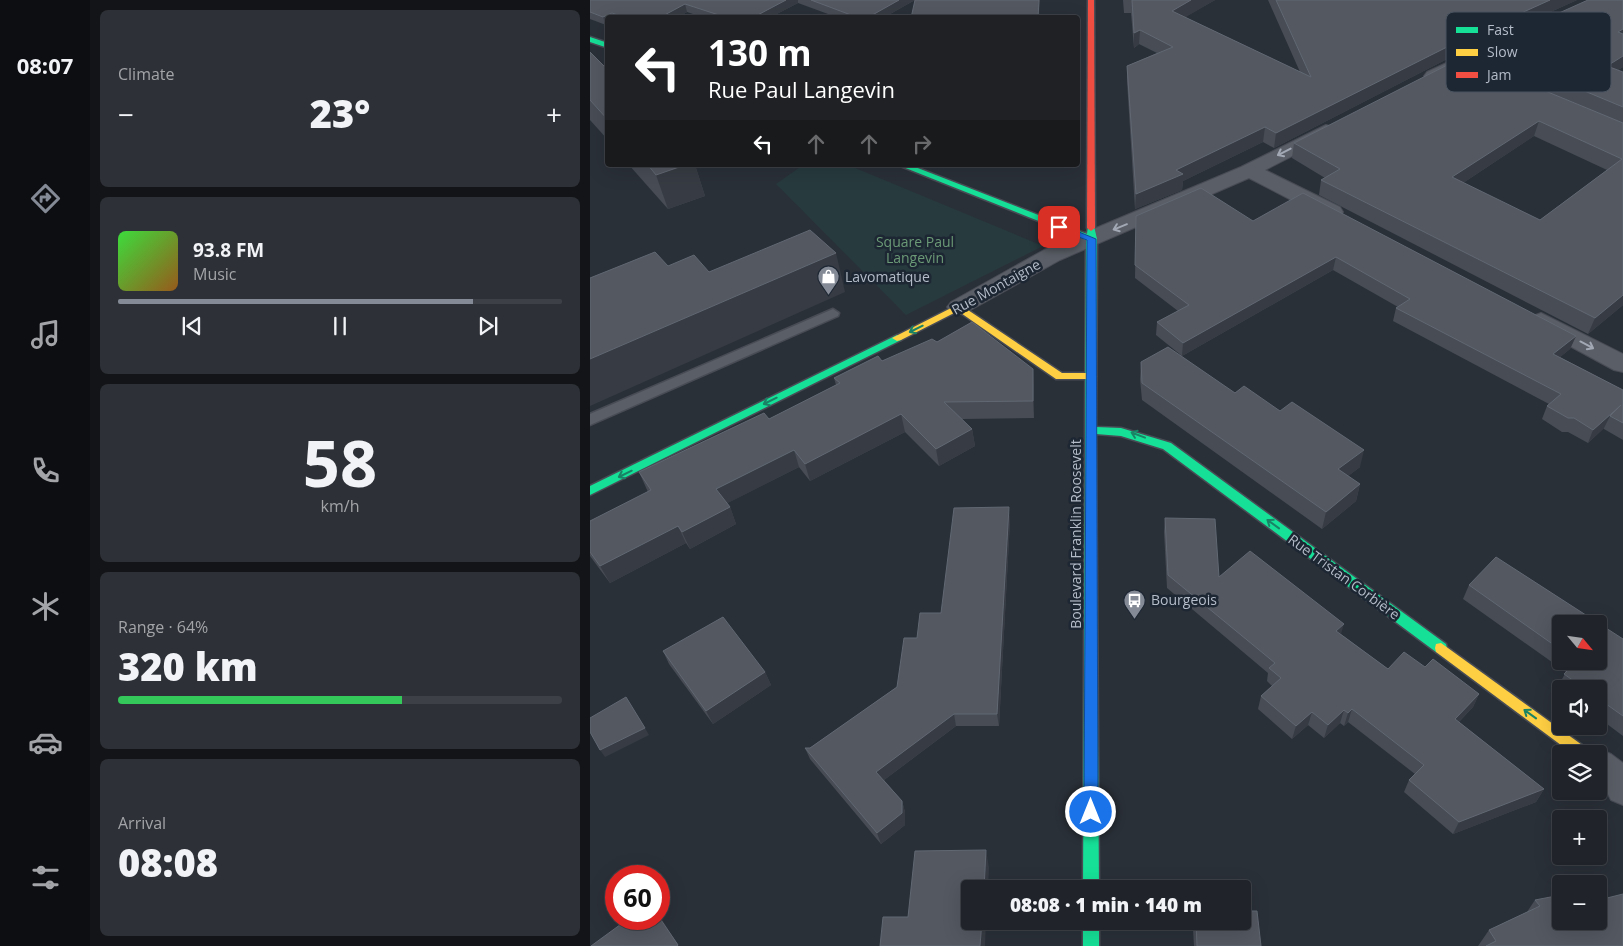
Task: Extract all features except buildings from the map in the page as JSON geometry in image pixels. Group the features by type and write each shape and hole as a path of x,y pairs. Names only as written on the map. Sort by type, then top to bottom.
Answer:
{"street":[{"name":"Boulevard Franklin Roosevelt","path":"1091,0 1091,880"},
{"path":"590,39 605,45"},
{"path":"1413,86 1446,69"},
{"name":"Rue Montaigne","path":"590,491 959,308 1052,255 1248,171 1342,122"},
{"path":"907,167 1092,239"},
{"path":"1248,171 1270,179 1349,221"},
{"path":"959,308 1060,377 1092,376"},
{"path":"1526,313 1623,364"},
{"name":"Rue Tristan Corbière","path":"1091,430 1115,429 1130,432 1167,446 1572,745"},
{"path":"1607,771 1618,779 1623,788"},
{"path":"1091,930 1091,946"}],"lane":[{"path":"590,420 832,313"}],"green space":[{"name":"Square Paul Langevin","path":"800,167 853,167 1043,246 906,315 776,184"}],"traffic: fast":[{"path":"590,39 605,45"},
{"path":"907,167 1092,239"},
{"path":"1091,228 1091,880"},
{"path":"590,491 897,338"},
{"path":"1091,430 1121,432 1167,446 1441,648"},
{"path":"1091,930 1091,946"}],"traffic: slow":[{"path":"897,338 959,307 1060,377 1091,376"},
{"path":"1441,648 1572,745"}],"traffic: jam":[{"path":"1091,0 1091,228"}],"place":[{"name":"Lavomatique","path":"829,296"},
{"name":"Bourgeois","path":"1135,619"}],"route":[{"path":"1059,227 1092,239 1091,812"}]}
